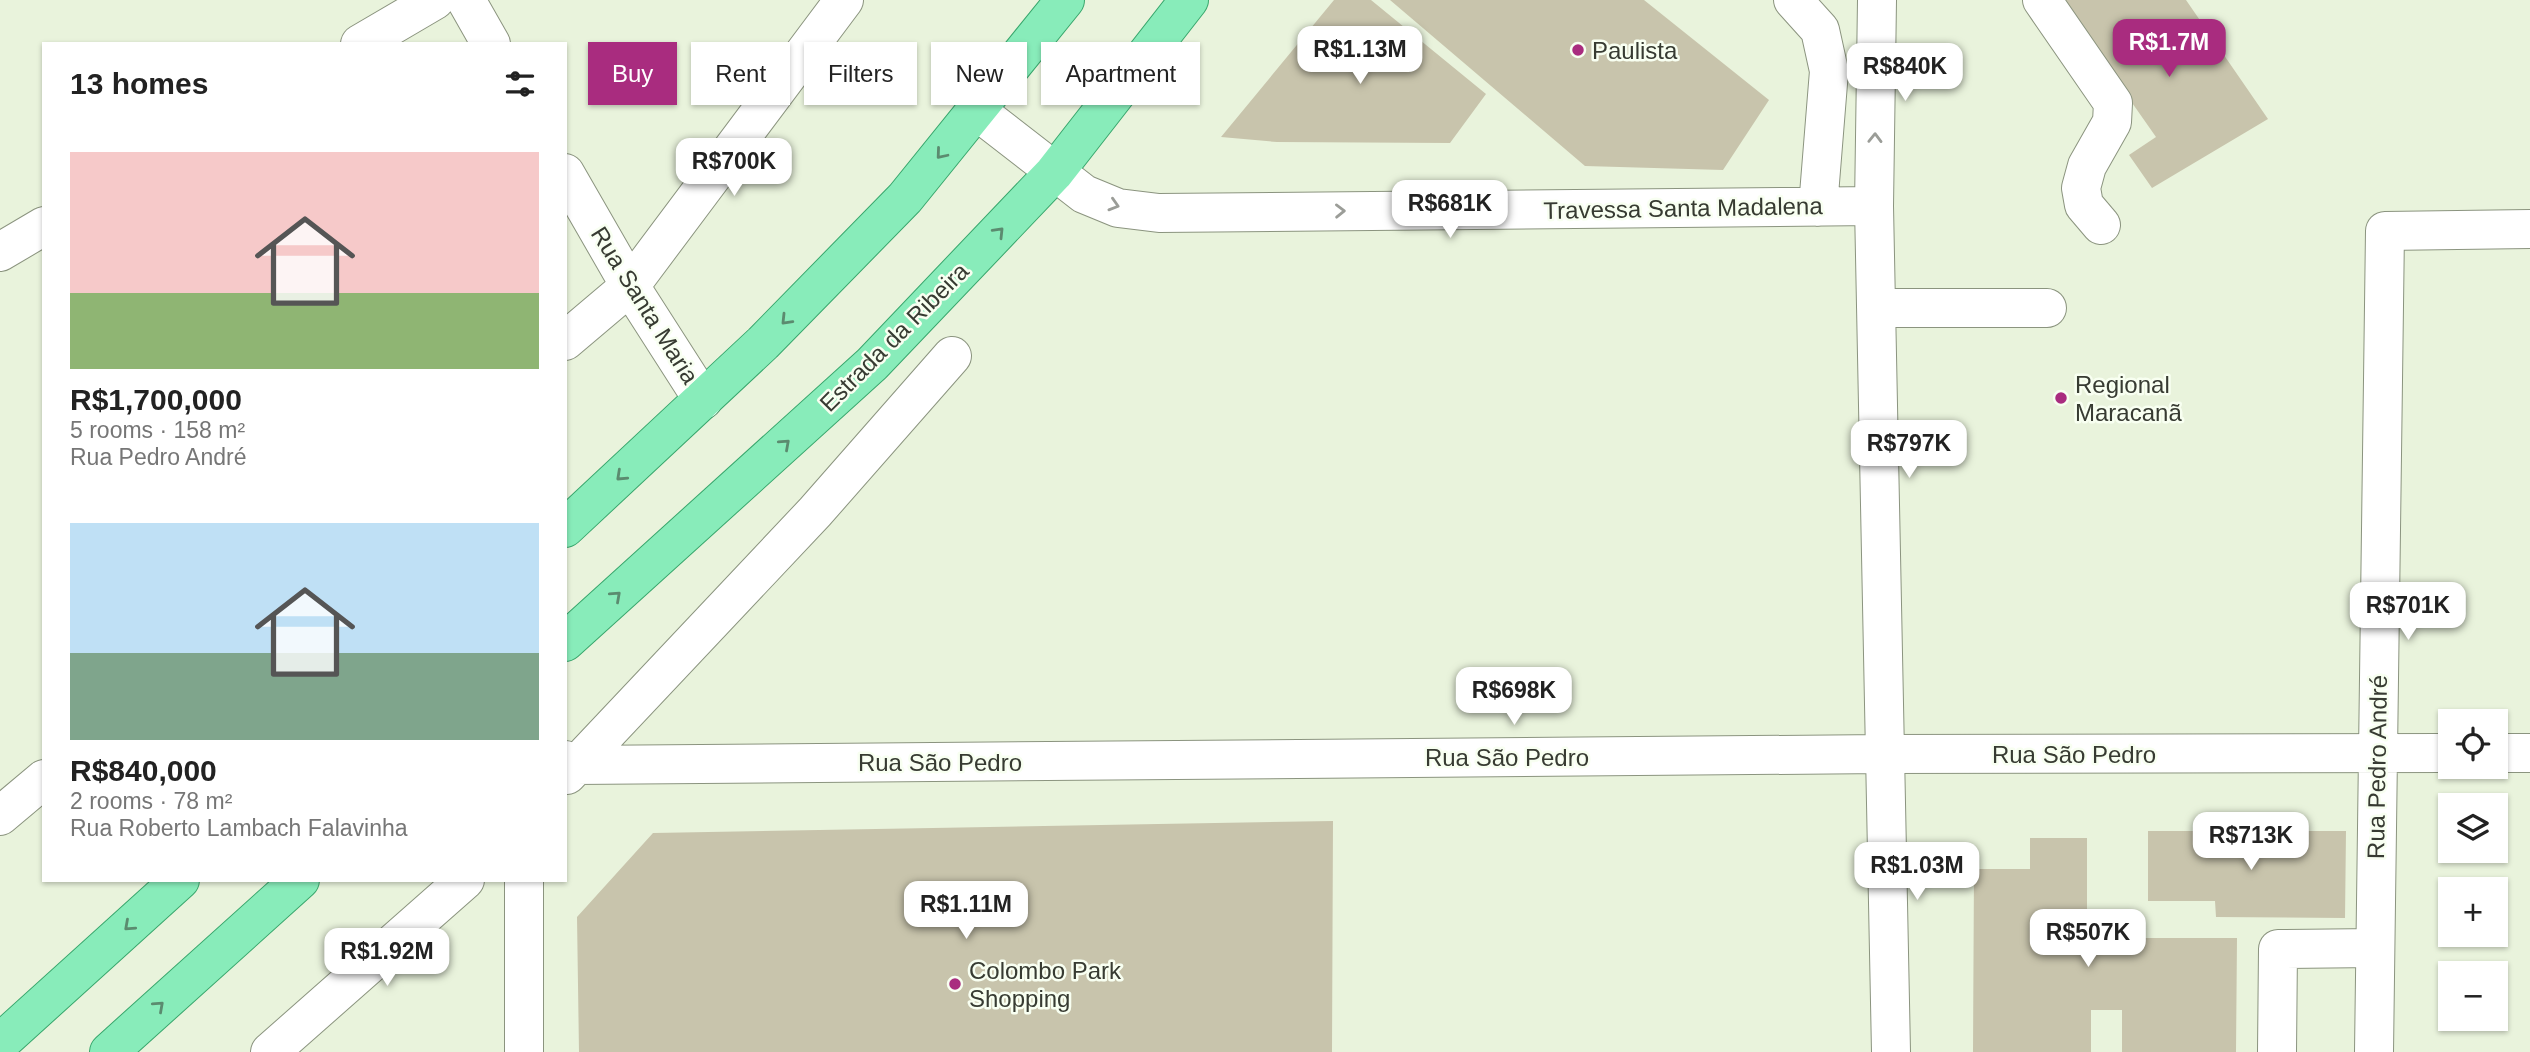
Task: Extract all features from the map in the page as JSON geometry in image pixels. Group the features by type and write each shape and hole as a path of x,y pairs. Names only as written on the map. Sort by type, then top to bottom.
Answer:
{"main road":[{"name":"Estrada da Ribeira","path":"567,640 872,363 1054,173 1189,0"},
{"path":"567,526 704,400 905,198 977,111 1060,2"},
{"path":"0,1043 178,882"},
{"path":"109,1052 298,882"}],"street":[{"path":"363,42 435,0"},
{"path":"467,0 490,42"},
{"path":"567,339 630,286 844,0"},
{"path":"1793,0 1820,30 1829,71 1818,207"},
{"path":"1877,0 1874,206 1891,1052"},
{"path":"2042,0 2113,103 2112,122 2087,166 2081,188 2084,205 2101,225"},
{"name":"Travessa Santa Madalena","path":"977,111 1084,194 1118,208 1159,213 1874,206"},
{"name":"Rua Santa Maria","path":"567,176 630,286 704,400"},
{"path":"0,252 42,227"},
{"name":"Rua Pedro André","path":"2374,1052 2385,231 2530,229"},
{"path":"1876,308 2047,308"},
{"path":"569,767 815,512 952,356"},
{"name":"Rua São Pedro","path":"569,767 1884,754 2438,753"},
{"path":"2508,753 2530,753"},
{"path":"0,816 42,781"},
{"path":"270,1052 463,882"},
{"path":"524,882 524,1052"},
{"path":"2277,1052 2278,949 2375,948"}],"building":[{"path":"1334,0 1371,0 1486,94 1450,143 1277,142 1221,137"},
{"name":"Paulista","path":"1390,0 1644,0 1769,100 1723,170 1585,166"},
{"path":"2060,0 2186,0 2268,119 2152,188 2129,155 2156,137"},
{"name":"Colombo Park Shopping","path":"1333,821 1332,1052 579,1052 577,917 653,833"},
{"path":"2148,831 2346,831 2345,918 2216,917 2215,901 2148,901"},
{"path":"2030,838 2087,838 2087,938 2237,938 2236,1052 2122,1052 2122,1010 2091,1010 2091,1052 1973,1052 1974,869 2030,869"}],"place":[{"name":"Paulista","path":"1578,50"},
{"name":"Regional Maracanã","path":"2061,398"},
{"name":"Colombo Park Shopping","path":"955,984"}]}
